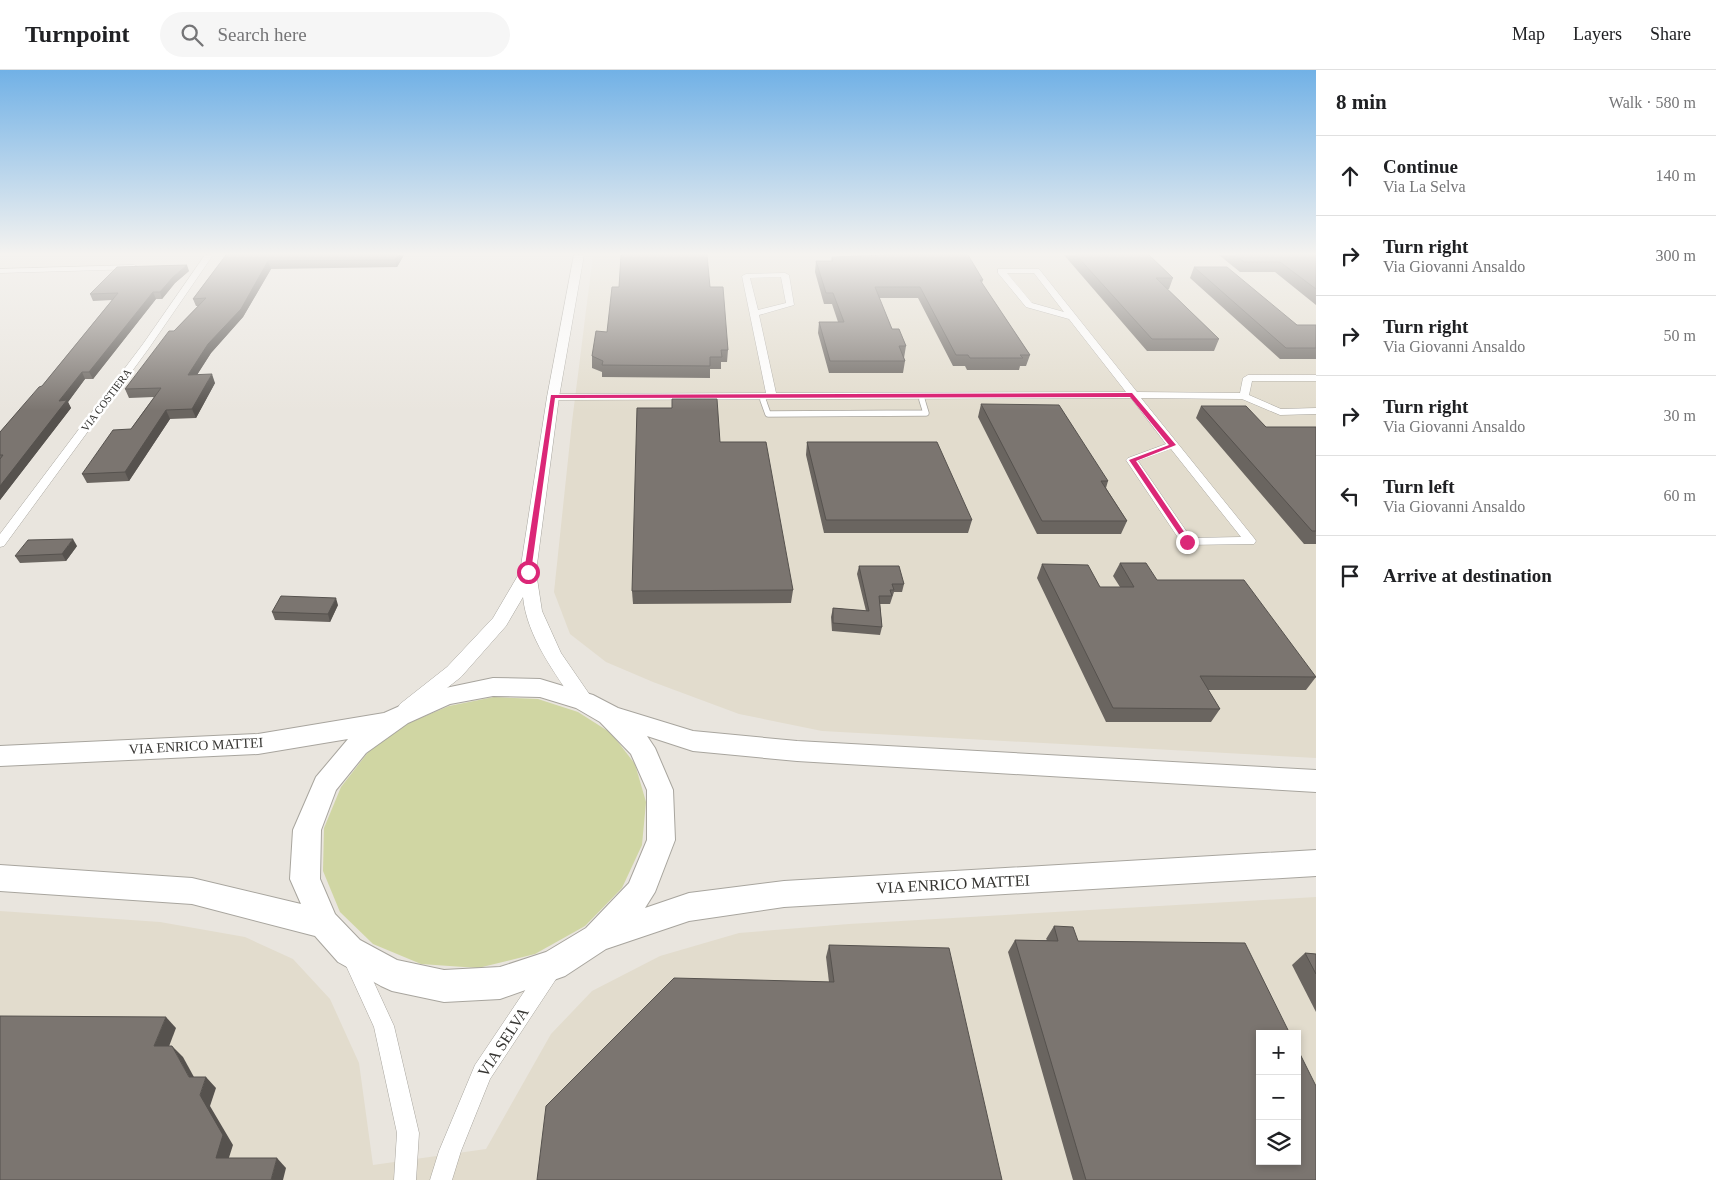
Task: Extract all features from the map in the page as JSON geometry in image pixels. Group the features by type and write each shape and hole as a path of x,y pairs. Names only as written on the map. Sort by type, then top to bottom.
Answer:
{"main road":[{"path":"609,715 642,748 660,790 661,840 640,892 597,938 554,965 500,983 444,986 392,976 349,951 324,924 306,879 307,830 325,785 357,746 394,719 445,696 493,687 540,688 584,701 609,715 693,740 778,749 1316,781"},
{"name":"VIA ENRICO MATTEI","path":"0,756 258,744 394,719"},
{"name":"VIA ENRICO MATTEI","path":"597,938 689,907 784,894 1316,863"},
{"path":"0,878 192,891 324,924"}],"street":[{"name":"VIA COSTIERA","path":"0,543 146,346 171,307"},
{"path":"570,307 553,397 528,572 533,611 553,655 584,701"},
{"path":"753,307 767,396"},
{"path":"754,312 781,307"},
{"path":"1035,307 1071,317"},
{"path":"1063,307 1250,541 1187,542 1132,460 1173,445"},
{"path":"1244,396 1248,378 1316,378"},
{"path":"553,397 1244,396 1280,412 1316,411"},
{"path":"394,719 454,672 500,622 528,572"},
{"path":"349,951 384,1026 408,1132 405,1180"},
{"name":"VIA SELVA","path":"441,1180 450,1151 482,1072 554,965"}],"lane":[{"path":"767,396 768,414 926,413 921,396"}],"shaded area":[{"path":"586,307 1316,307 1316,758 822,731 739,714 653,682 606,662 570,634 554,592"},
{"path":"1316,897 1316,1180 0,1180 0,911 160,922 245,937 293,959 330,999 359,1063 373,1165 486,1149 551,1034 592,991 660,956 739,933 849,924"}],"green space":[{"path":"494,697 538,699 578,712 611,733 635,764 646,802 642,845 622,888 585,926 535,954 478,968 421,964 373,944 340,912 323,871 324,828 341,787 369,751 406,724 449,706"}],"building":[{"path":"107,307 141,307 89,372 82,372 59,401 67,400 0,486 0,459 3,455 0,455 0,432 39,387 42,386"},
{"path":"197,307 242,307 208,344 188,375 212,374 192,409 166,410 125,472 82,474 113,430 131,429 161,388 125,389 169,331 174,331"},
{"path":"610,307 725,307 728,350 721,350 722,357 710,357 710,366 602,365 603,361 592,356 596,331 607,332"},
{"path":"838,307 883,307 892,329 899,329 906,346 899,346 905,361 830,361 819,322 844,322"},
{"path":"930,307 998,307 1030,355 1020,355 1023,358 970,358 968,355 956,355"},
{"path":"1123,307 1186,307 1219,339 1152,339"},
{"path":"1239,307 1275,307 1297,325 1316,325 1316,348 1286,348"},
{"path":"672,399 717,399 720,442 766,442 793,590 632,591 637,408 672,408"},
{"path":"981,404 1059,405 1108,481 1101,481 1127,521 1042,521"},
{"path":"1201,406 1246,406 1266,427 1316,427 1316,531 1312,531"},
{"path":"807,442 937,442 972,520 826,520"},
{"path":"73,539 62,554 15,556 28,540"},
{"path":"1120,563 1146,563 1157,580 1244,580 1316,677 1200,676 1220,709 1113,708 1042,564 1088,565 1100,587 1134,587"},
{"path":"859,566 899,566 904,584 892,584 894,590 890,590 892,596 879,596 882,627 833,623 833,608 869,611"},
{"path":"281,596 336,598 328,614 272,612"},
{"path":"1054,926 1073,927 1078,941 1245,943 1288,1030 1256,1030 1256,1165 1301,1165 1301,1056 1316,1086 1316,1180 1086,1180 1015,940 1058,941"},
{"path":"829,945 949,948 1002,1180 537,1180 546,1106 674,978 834,982"},
{"path":"1305,953 1316,954 1316,974"},
{"path":"0,1016 166,1017 154,1046 172,1046 189,1077 206,1077 200,1095 223,1135 216,1158 277,1158 271,1180 0,1180"}],"route":[{"path":"528,572 553,397 1132,395 1173,445 1132,460 1187,542"}]}
